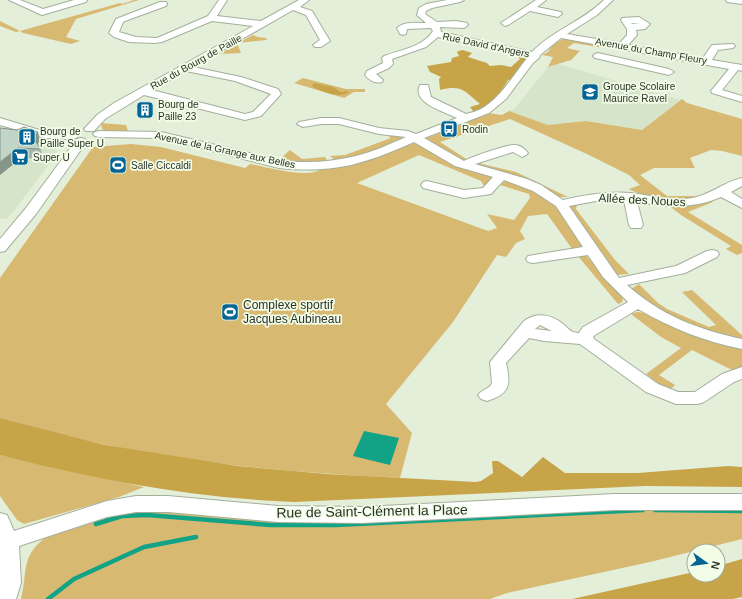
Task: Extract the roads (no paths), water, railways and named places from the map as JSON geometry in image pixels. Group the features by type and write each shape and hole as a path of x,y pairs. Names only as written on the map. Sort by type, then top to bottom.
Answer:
{"street":[{"path":"13,0 43,16 83,0"},
{"path":"211,18 223,0"},
{"path":"378,80 370,75 388,64 387,58 420,46 436,34 437,31 434,24 421,15 422,10 429,6 460,0"},
{"path":"505,23 542,0"},
{"path":"595,0 608,1"},
{"path":"730,0 742,2"},
{"name":"Avenue de la Grange aux Belles","path":"95,132 167,136 272,162 304,166 326,165 353,161 485,111 492,106 545,46 585,19 608,1"},
{"path":"300,2 309,13 325,41 318,45"},
{"name":"Rue du Bourg de Paille","path":"95,132 106,113 142,91 300,2"},
{"path":"163,4 122,18 119,21 114,33 119,36 166,44"},
{"path":"530,8 558,14"},
{"path":"155,41 211,18 262,24"},
{"path":"403,32 401,28 404,26 434,24 464,25"},
{"path":"622,46 631,36 630,27"},
{"name":"Rue David d'Angers","path":"436,34 536,56"},
{"name":"Avenue du Champ Fleury","path":"560,35 739,67"},
{"path":"706,61 715,47 730,46"},
{"path":"631,64 643,50"},
{"path":"598,56 669,72"},
{"path":"739,67 716,91 740,99"},
{"path":"142,91 245,117 257,114 276,94 274,91 237,78 185,68"},
{"path":"424,87 424,96 429,101 456,112 466,119"},
{"path":"303,124 321,121 339,121 379,132 403,133 445,157 465,165 523,182 537,188 561,204 616,283 638,303 664,318 696,332 718,340 742,344"},
{"path":"0,122 45,135 76,139 92,140 95,132"},
{"path":"0,248 5,235 35,205 76,139"},
{"path":"465,165 472,161 514,148 522,153"},
{"path":"427,185 464,194 487,190 502,176"},
{"name":"Allée des Noues","path":"561,204 594,197 630,197 682,203 694,202 722,192 734,184 742,182"},
{"path":"722,192 742,204"},
{"path":"630,197 636,225"},
{"path":"533,259 592,250"},
{"path":"616,283 680,270 712,254"},
{"path":"585,339 586,333 638,303"},
{"path":"486,395 494,393 500,388 502,383 498,362 525,332 528,325 533,321 542,320 556,325 567,337 585,339 592,347 652,388 676,398 698,398 728,378 742,373"},
{"name":"Rue de Saint-Clément la Place","path":"8,542 107,509 136,504 190,506 278,514 332,515 425,512 615,502 742,502"},
{"path":"0,521 8,542 10,583 5,599"}],"water":[{"path":"364,431 399,438 390,465 353,456"}],"waterway":[{"path":"96,524 122,516 147,515 270,525 336,525 643,510"},
{"path":"655,510 742,511"},
{"path":"48,599 74,579 144,547 196,537"}],"place":[{"name":"Groupe Scolaire Maurice Ravel","path":"590,92"},
{"name":"Bourg de Paille 23","path":"145,110"},
{"name":"Rodin","path":"449,129"},
{"name":"Bourg de Paille Super U","path":"27,137"},
{"name":"Super U","path":"20,157"},
{"name":"Salle Ciccaldi","path":"118,165"},
{"name":"Complexe sportif Jacques Aubineau","path":"230,312"}]}
